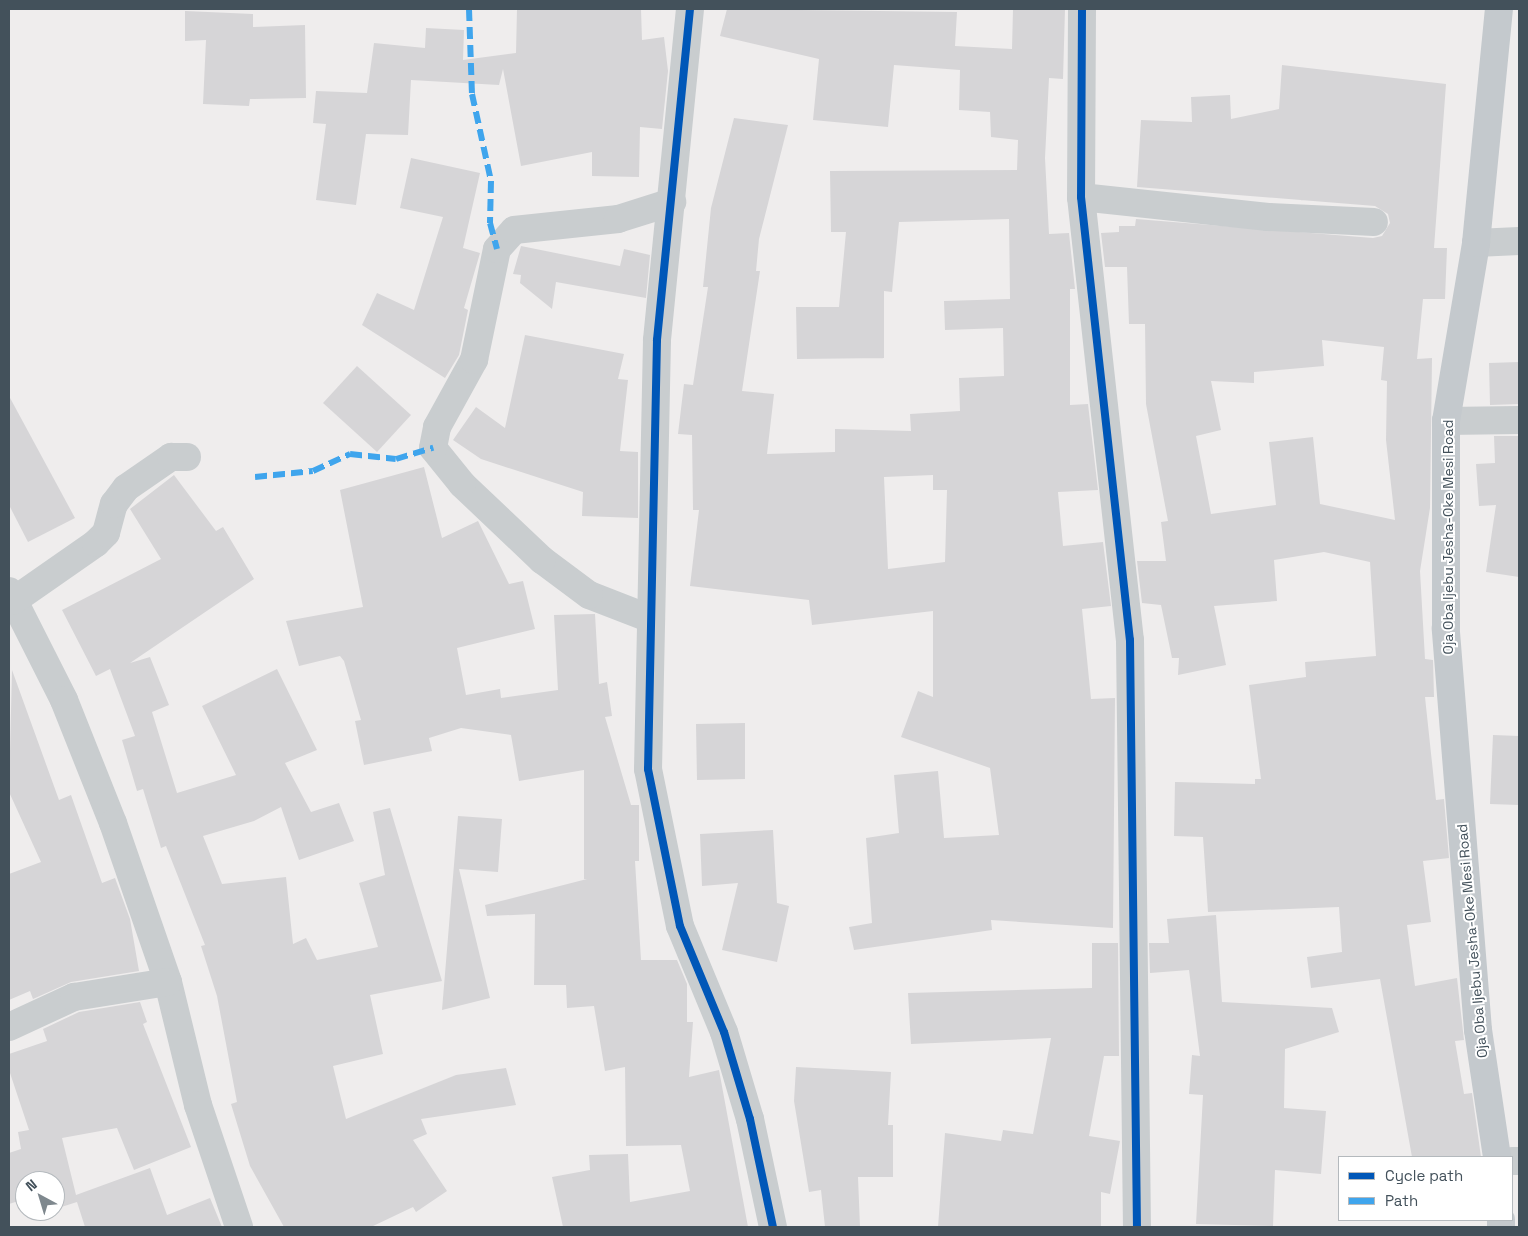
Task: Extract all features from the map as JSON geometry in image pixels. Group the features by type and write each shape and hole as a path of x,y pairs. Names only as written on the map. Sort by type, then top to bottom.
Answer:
{"main road":[{"name":"Oja Oba Ijebu Jesha-Oke Mesi Road","path":"1497,1156 1478,1030 1446,628 1446,420 1476,242 1499,9"}],"street":[{"path":"690,9 657,340 648,769 680,926 724,1032 750,1118 773,1227"},
{"path":"1082,9 1082,197 1130,640 1137,1227"},
{"path":"1082,197 1268,217 1374,222"},
{"path":"651,619 589,595 542,560 462,484 433,448 437,427 474,360 498,249 514,230 618,219 672,202"},
{"path":"1476,242 1519,241"},
{"path":"1446,420 1519,420"},
{"path":"187,457 171,456 126,488 114,504 106,533 96,543 11,596 64,700 113,823 168,982 198,1105 239,1227"},
{"path":"9,1027 74,997 168,982"}],"building":[{"path":"517,9 641,9 642,40 664,37 668,71 662,129 640,127 639,177 592,176 592,152 521,166 503,69 499,85 411,80 408,135 366,134 356,205 316,200 326,124 313,123 316,91 367,93 374,43 425,48 426,28 464,30 463,60 516,53"},
{"path":"727,9 957,12 955,46 1012,49 1013,9 1065,9 1063,79 1049,78 1045,158 1049,234 1069,233 1075,289 1070,289 1070,405 1088,404 1098,490 1058,492 1063,546 1103,542 1111,606 1082,609 1091,699 1115,698 1113,928 991,920 992,930 854,950 849,927 872,923 866,838 899,833 894,775 938,771 944,838 999,835 990,768 901,737 918,691 933,697 933,611 812,625 809,600 690,586 699,510 693,510 692,435 678,434 684,384 693,385 708,287 703,287 711,208 734,118 788,125 759,239 756,271 760,271 742,391 774,394 767,454 835,452 835,429 911,431 910,414 960,411 959,378 1004,376 1003,328 945,330 944,301 1010,299 1009,219 899,222 892,292 884,291 884,358 797,359 796,307 839,307 846,232 831,232 830,171 1017,170 1018,140 991,137 990,112 959,110 960,70 894,65 888,127 813,120 819,59 720,36","holes":["933,475 933,490 947,490 945,562 888,569 884,477"]},
{"path":"185,11 253,14 253,27 305,25 306,98 250,99 249,106 203,104 206,40 185,41"},
{"path":"1282,65 1446,84 1434,248 1447,248 1445,299 1423,299 1417,359 1432,358 1430,508 1420,571 1425,659 1433,660 1434,697 1425,697 1436,800 1444,799 1449,858 1423,861 1431,922 1407,925 1415,986 1457,978 1464,1040 1455,1041 1464,1094 1472,1093 1481,1156 1412,1156 1380,979 1311,988 1307,957 1342,952 1339,907 1208,912 1203,837 1174,836 1175,782 1255,784 1255,779 1261,779 1249,685 1306,677 1305,662 1376,656 1370,562 1324,552 1274,560 1277,601 1214,606 1226,665 1178,675 1179,658 1172,658 1161,605 1142,603 1137,561 1166,561 1161,522 1168,521 1146,404 1145,324 1129,324 1127,267 1105,267 1101,233 1119,232 1119,226 1135,226 1136,219 1373,238 1382,236 1390,223 1388,214 1375,206 1137,187 1141,120 1192,122 1191,97 1230,95 1231,119 1279,109","holes":["1322,340 1384,347 1381,380 1387,381 1386,440 1395,520 1320,504 1313,437 1269,442 1276,505 1211,514 1196,436 1221,430 1211,381 1254,383 1254,372 1324,366"]},
{"path":"411,158 480,173 463,248 480,253 464,308 468,310 459,355 445,378 362,325 377,293 414,310 443,217 400,208"},
{"path":"521,246 620,266 624,249 650,255 646,298 556,282 552,309 520,283 521,275 513,274"},
{"path":"525,335 624,354 618,379 628,380 620,451 638,452 638,518 582,516 583,492 481,459 453,440 476,407 505,428"},
{"path":"1519,362 1519,404 1490,405 1489,363"},
{"path":"357,366 411,415 377,452 323,403"},
{"path":"9,396 75,518 28,542 9,505"},
{"path":"1494,436 1519,436 1519,577 1486,572 1496,505 1479,506 1476,464 1495,463"},
{"path":"424,467 442,538 478,521 509,584 523,581 535,629 457,648 466,695 500,689 501,698 558,690 554,615 595,614 599,684 607,682 612,716 605,717 631,805 639,805 639,861 635,861 641,960 677,960 687,984 687,1022 693,1022 689,1077 719,1070 748,1227 563,1227 552,1177 590,1170 589,1155 628,1154 630,1202 690,1191 681,1145 626,1146 625,1067 605,1071 594,1006 567,1008 566,985 534,985 535,914 487,916 485,905 587,879 584,879 584,770 519,781 511,735 461,728 429,738 432,751 364,765 355,721 361,720 344,661 340,656 299,666 286,621 363,607 340,490"},
{"path":"174,475 216,531 223,527 254,579 130,663 150,657 169,705 152,712 177,793 236,775 202,706 277,669 317,750 285,763 311,812 339,803 354,841 299,860 281,807 254,821 203,836 222,884 286,877 293,944 306,938 317,960 378,947 359,883 385,875 373,812 390,808 442,981 370,995 383,1054 333,1066 346,1119 456,1075 506,1068 516,1105 421,1119 427,1134 413,1140 447,1191 416,1212 413,1207 371,1227 284,1227 250,1166 231,1104 237,1102 217,996 201,946 205,945 166,846 161,848 143,789 137,791 122,740 135,736 110,669 96,676 62,610 161,559 130,509"},
{"path":"12,670 59,800 71,795 102,883 115,878 130,919 139,971 71,982 33,999 30,991 9,1000 9,874 41,862 9,792"},
{"path":"745,723 745,779 697,780 696,724"},
{"path":"1493,735 1519,736 1519,805 1490,804"},
{"path":"458,816 502,819 498,872 459,869 490,998 442,1010"},
{"path":"773,830 777,903 789,906 777,962 722,950 738,883 702,886 700,834"},
{"path":"1216,915 1222,1002 1332,1008 1339,1032 1285,1049 1284,1108 1326,1111 1321,1174 1275,1170 1273,1226 1196,1224 1203,1095 1189,1094 1192,1055 1200,1056 1189,970 1150,973 1149,943 1169,943 1167,919"},
{"path":"1092,943 1118,943 1119,1056 1104,1056 1089,1136 1120,1141 1110,1194 1101,1192 1101,1227 938,1227 945,1133 1001,1141 1003,1130 1033,1134 1051,1038 911,1044 908,993 1092,988"},
{"path":"140,1002 147,1022 143,1024 191,1147 134,1170 117,1128 62,1138 76,1195 150,1168 167,1215 210,1198 222,1227 85,1227 77,1202 65,1206 65,1171 15,1171 15,1202 9,1204 9,1153 21,1149 18,1132 29,1130 9,1070 9,1054 47,1041 43,1029 79,1012"},
{"path":"796,1067 891,1072 888,1125 893,1125 893,1177 858,1177 860,1227 825,1227 821,1190 809,1192 794,1101"}],"marked path":[{"path":"469,9 472,94 491,181 490,223 497,249"},
{"path":"255,477 313,471 350,454 396,459 433,448"}],"cycle path":[{"path":"690,9 657,340 648,769 680,926 724,1032 750,1119 773,1227"},
{"path":"1082,9 1081,197 1130,640 1137,1227"}]}
